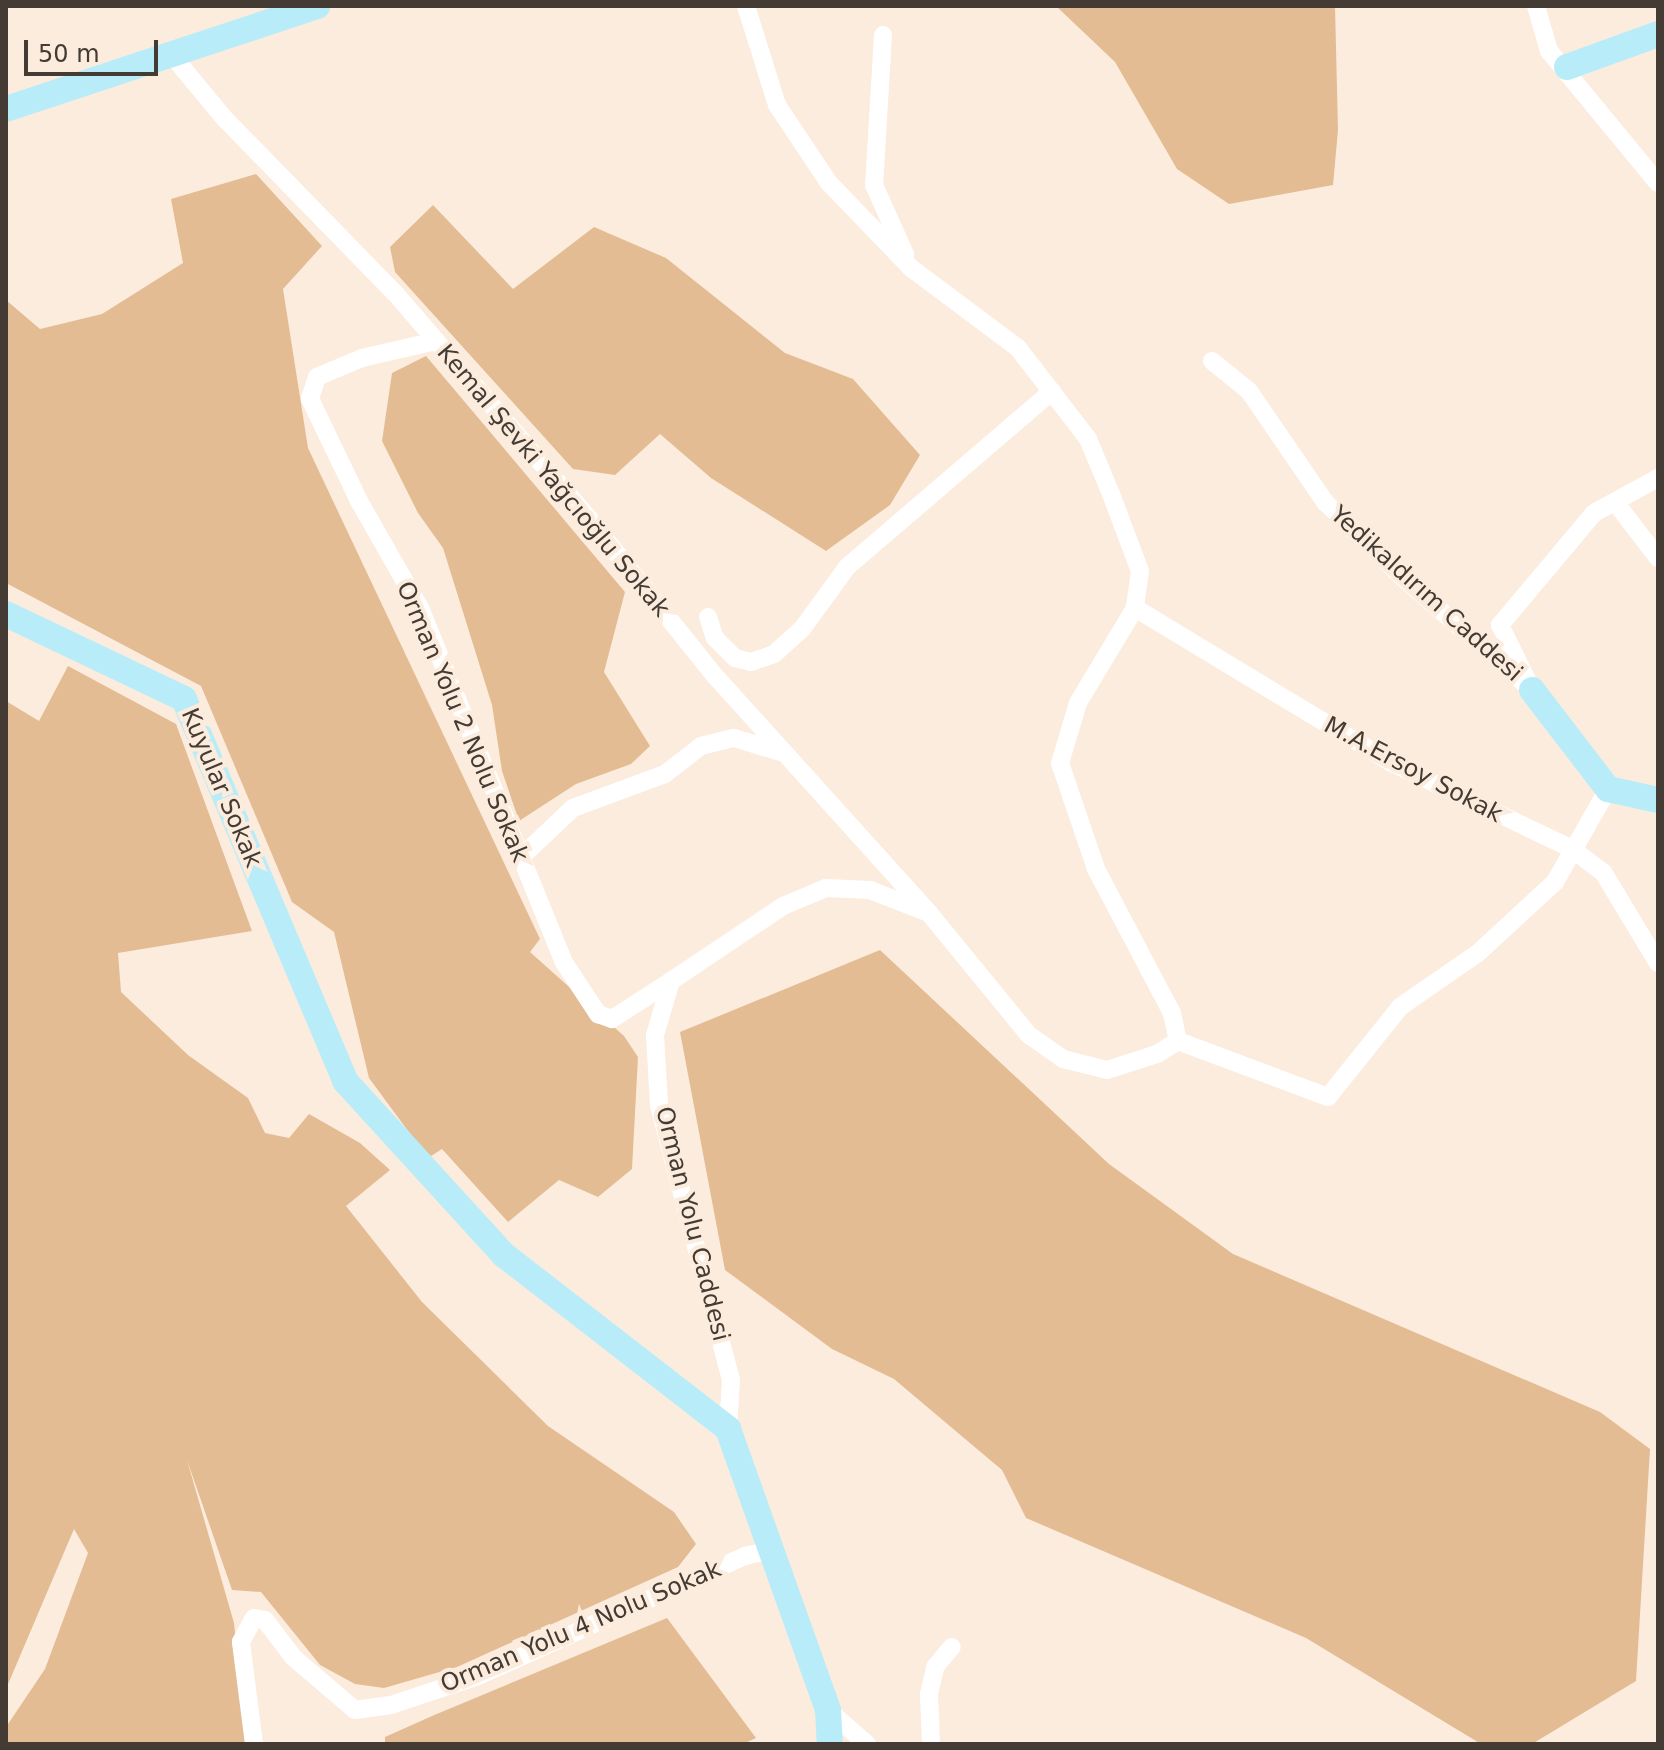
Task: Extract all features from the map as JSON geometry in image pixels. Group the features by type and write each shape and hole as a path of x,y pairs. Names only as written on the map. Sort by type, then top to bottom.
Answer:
{"street":[{"path":"6,109 317,6"},
{"path":"746,6 777,105 829,183 911,268 1018,348 1088,439 1111,494 1140,571 1135,608 1078,703 1060,763 1096,869 1172,1013 1178,1041"},
{"path":"1536,6 1549,51 1567,67 1658,183"},
{"path":"1567,67 1658,34"},
{"path":"883,35 874,185 911,268"},
{"name":"Kemal Şevki Yağcıoğlu Sokak","path":"171,54 225,119 436,341 716,677 791,756 843,822 929,913"},
{"name":"Orman Yolu 2 Nolu Sokak","path":"436,341 362,358 317,377 310,399 359,501 420,608 519,859 563,961 598,1014 612,1019 622,1016 671,981"},
{"name":"Yedikaldırım Caddesi","path":"1212,361 1249,391 1325,502 1402,577 1532,690 1608,789"},
{"path":"708,617 715,638 735,658 751,662 774,654 802,629 847,567 1052,391"},
{"path":"1532,690 1500,625 1594,513 1658,478"},
{"path":"1615,502 1658,558"},
{"name":"M.A.Ersoy Sokak","path":"1135,608 1390,762 1572,849 1603,872 1658,963"},
{"name":"Kuyular Sokak","path":"6,614 184,699 345,1081 504,1255 728,1429"},
{"path":"519,859 573,808 665,774 701,746 734,738 791,756"},
{"path":"671,981 783,906 826,888 870,890 929,913 1029,1035 1063,1059 1107,1070 1132,1064 1178,1041 1328,1097 1400,1007 1501,932 1555,882 1608,789 1658,800"},
{"name":"Orman Yolu Caddesi","path":"671,981 655,1035 659,1105 731,1380 728,1429"},
{"path":"728,1429 828,1710 830,1744"},
{"name":"Orman Yolu 4 Nolu Sokak","path":"254,1744 241,1642 254,1618 265,1620 294,1658 355,1710 391,1705 478,1676 745,1556 771,1550"},
{"path":"931,1744 929,1694 935,1667 952,1647"},
{"path":"828,1710 867,1744"}],"shaded area":[{"path":"1056,6 1335,6 1338,130 1333,185 1229,204 1177,169 1115,62"},
{"path":"256,174 322,246 283,289 308,448 540,939 530,952 624,1036 638,1057 632,1169 598,1197 559,1180 508,1222 442,1149 428,1158 369,1078 334,932 292,902 201,686 6,583 6,300 40,329 102,314 183,263 171,199"},
{"path":"433,205 513,289 594,227 666,258 785,353 853,379 920,455 890,505 826,551 711,478 660,434 615,475 573,469 395,272 390,247"},
{"path":"426,356 625,592 604,672 650,746 631,764 576,784 519,821 502,771 492,705 443,548 418,513 382,441 392,373"},
{"path":"68,666 176,724 252,931 118,953 121,992 188,1055 248,1098 265,1133 289,1138 309,1114 360,1143 390,1170 346,1206 422,1302 548,1426 674,1512 696,1544 678,1567 457,1667 384,1688 355,1684 320,1665 261,1592 232,1590 187,1460 234,1623 246,1744 6,1744 6,1727 45,1669 88,1553 74,1529 6,1689 6,701 39,721"},
{"path":"880,950 1109,1164 1233,1254 1600,1412 1650,1449 1636,1681 1532,1744 1481,1744 1306,1638 1026,1518 1002,1470 894,1379 832,1349 725,1270 680,1032"},
{"path":"667,1618 756,1738 743,1744 385,1744 385,1737 432,1716"}]}
